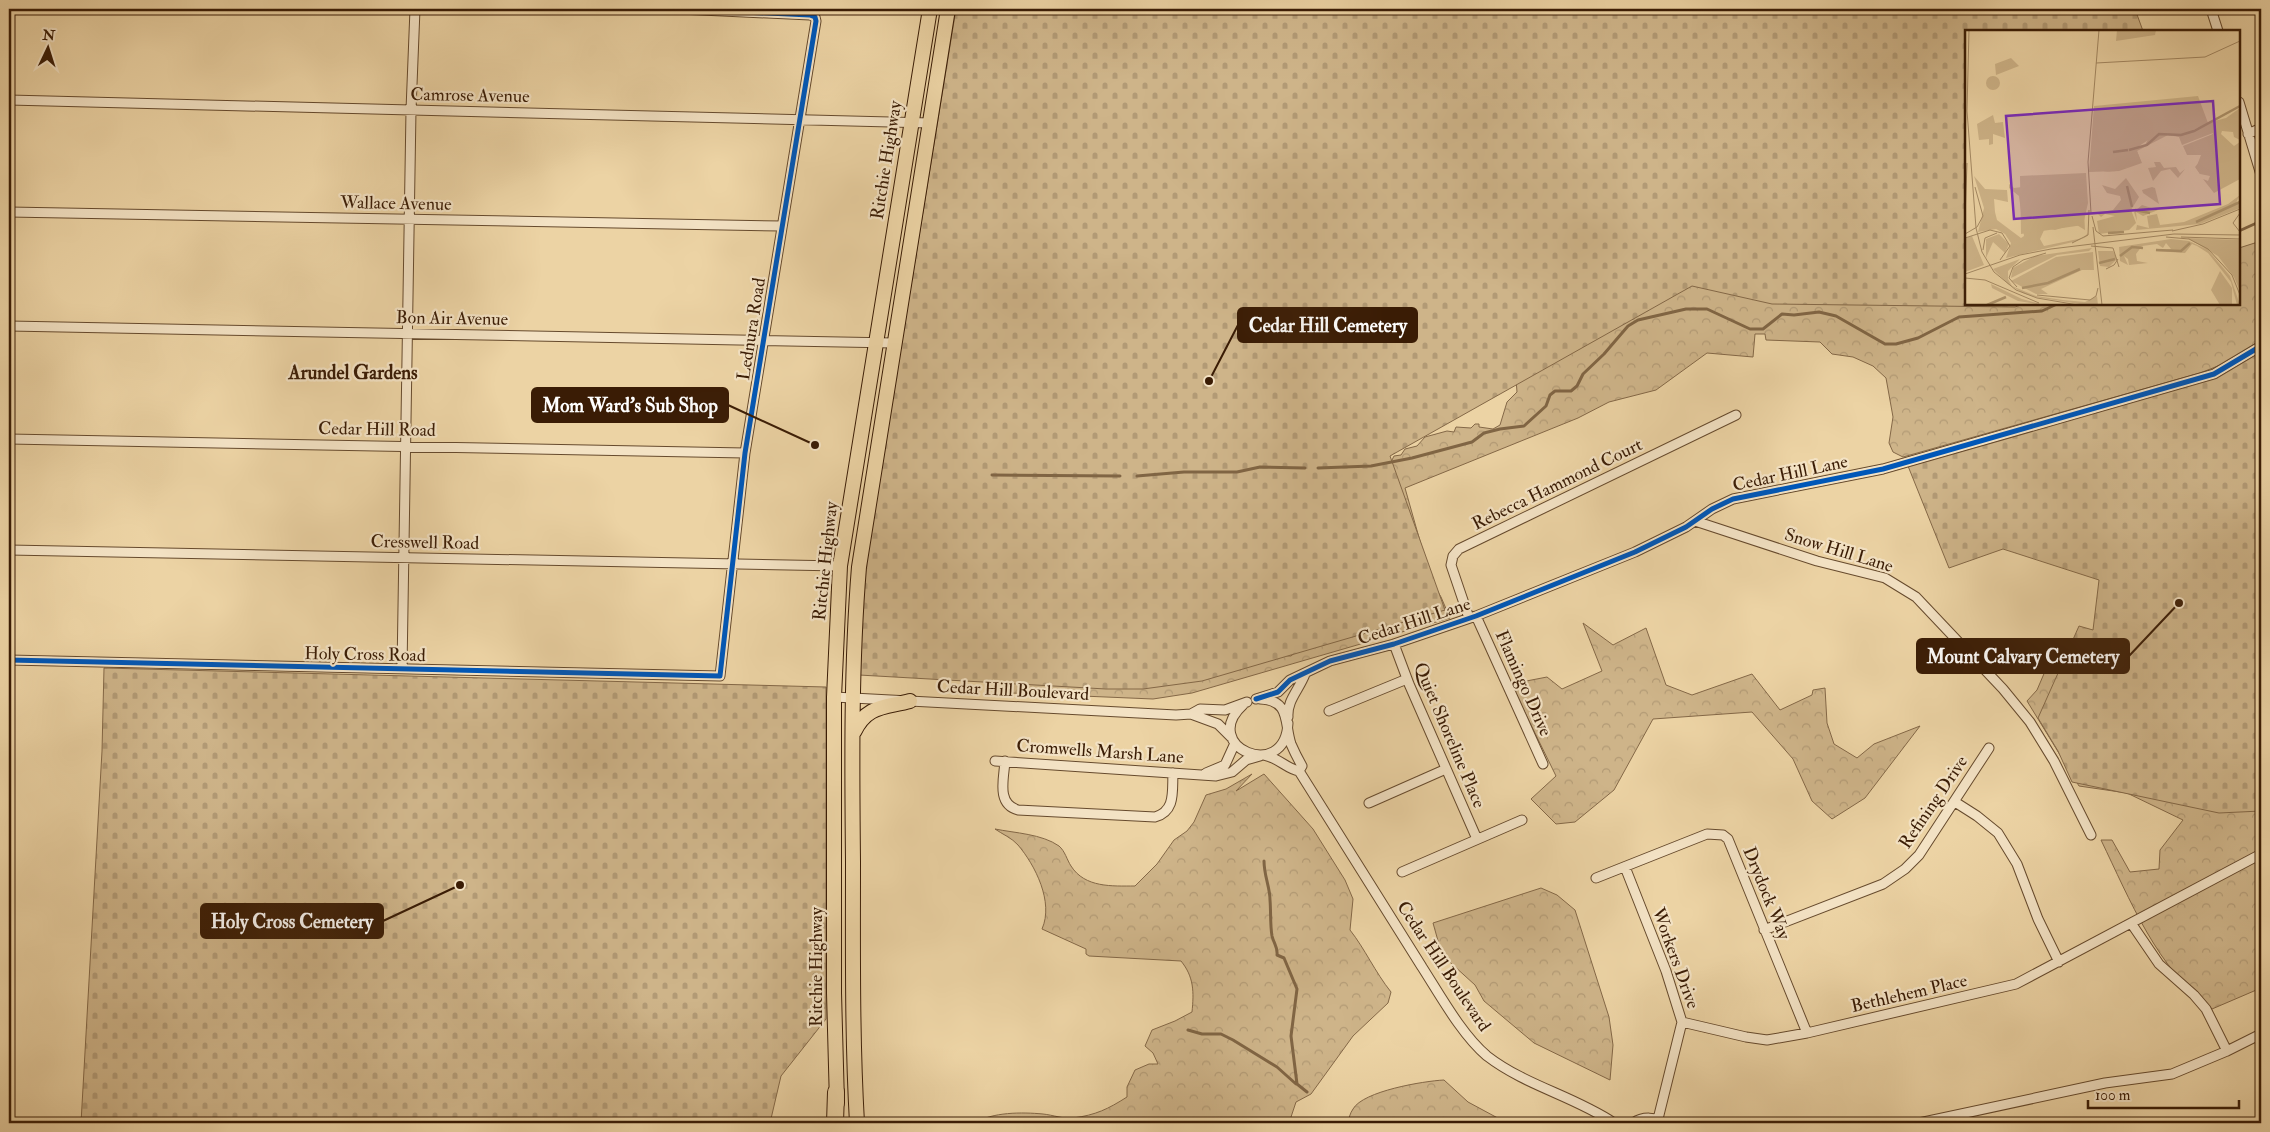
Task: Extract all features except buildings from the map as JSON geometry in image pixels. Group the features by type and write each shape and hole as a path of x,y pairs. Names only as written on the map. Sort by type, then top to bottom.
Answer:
{"highway":[{"path":"836,1092 836,1123"}],"main road":[{"name":"Ritchie Highway","path":"836,1092 834,697 840,566 874,343 930,9"},
{"name":"Ritchie Highway","path":"857,1123 853,990 853,698 854,640 859,567 948,9"},
{"path":"853,735 860,720 870,711 910,701"}],"street":[{"path":"402,669 411,110 415,9"},
{"name":"Lednura Road","path":"680,9 810,15 815,17 816,21 745,453 720,676"},
{"path":"2211,9 2218,30"},
{"name":"Camrose Avenue","path":"9,100 930,123"},
{"path":"2240,106 2261,175"},
{"path":"2248,134 2261,128"},
{"name":"Wallace Avenue","path":"9,212 782,226"},
{"name":"Bon Air Avenue","path":"9,326 894,343"},
{"name":"Cedar Hill Lane","path":"1252,701 1278,692 1290,680 1330,661 1394,644 1472,617 1635,552 1695,521 1722,503 1733,499 1884,468 2214,374 2261,346"},
{"name":"Rebecca Hammond Court","path":"1472,617 1451,565 1453,556 1459,549 1736,415"},
{"name":"Cedar Hill Road","path":"9,439 745,453"},
{"name":"Snow Hill Lane","path":"1695,521 1817,561 1885,578 1916,597 2003,689 2030,722 2054,761 2091,836"},
{"name":"Cresswell Road","path":"9,550 840,566"},
{"name":"Flamingo Drive","path":"1472,617 1543,764"},
{"name":"Quiet Shoreline Place","path":"1394,644 1407,679 1477,839"},
{"name":"Holy Cross Road","path":"9,660 720,676"},
{"path":"1262,755 1275,751 1284,742 1288,733 1287,710 1290,700 1302,683 1304,674"},
{"path":"1329,711 1407,679"},
{"name":"Cedar Hill Boulevard","path":"834,697 1191,714 1218,724 1247,753 1281,760 1299,772 1407,943 1469,1036 1486,1054 1507,1070 1543,1089 1598,1112 1614,1123"},
{"path":"1233,740 1231,731 1233,718 1238,709 1252,701"},
{"name":"Cedar Hill Boulevard","path":"1191,714 1200,710 1225,710 1252,701 1274,702 1284,711 1288,722 1291,744 1302,766 1299,772"},
{"name":"Cromwells Marsh Lane","path":"1202,775 1225,765 1233,740"},
{"name":"Refining Drive","path":"1764,930 1882,884 1905,869 1920,855 1989,748"},
{"name":"Cromwells Marsh Lane","path":"995,761 1216,776 1232,772 1246,760 1262,755"},
{"path":"1005,761 1004,798 1009,806 1018,810 1155,817 1168,811 1171,804 1173,773"},
{"path":"1369,803 1446,768"},
{"path":"1955,802 1978,816 1998,833 2017,864 2038,919 2059,962"},
{"path":"1402,872 1522,820"},
{"name":"Drydock Way","path":"1596,878 1707,834 1723,835 1728,839 1807,1033"},
{"name":"Bethlehem Place","path":"1682,1022 1767,1040 1807,1033 2016,984 2261,854"},
{"name":"Workers Drive","path":"1625,867 1666,971 1682,1022 1662,1121"},
{"path":"2131,923 2158,964 2206,1008 2227,1051"},
{"path":"1919,1123 2105,1084 2172,1074 2227,1051 2261,1034"},
{"path":"1632,1123 1646,1118 1662,1121"}],"green space":[{"path":"956,9 2135,9 2143,30 1965,30 1965,305 2021,305 2015,307 1772,304 1692,286 1390,456 1445,610 1202,681 1143,689 1106,689 859,675 865,568"},
{"path":"2261,241 2261,340 2223,364 2200,373 1903,457 1893,452 1889,443 1893,417 1886,378 1873,366 1853,357 1832,354 1820,342 1766,340 1765,334 1755,334 1753,357 1707,353 1656,390 1609,402 1578,418 1405,488 1431,580 1450,618 1192,693 1153,699 1011,693 1010,688 1007,688 1008,674 1262,655 1291,656 1299,649 1394,456 1401,455 1405,449 1417,446 1425,437 1447,431 1454,432 1456,427 1471,428 1475,424 1479,424 1479,427 1493,429 1500,425 1507,402 1517,392 1516,379 1599,267 1965,305 2240,305 2240,248"},
{"path":"2261,349 2261,811 2219,813 2072,782 2058,751 2038,718 2079,626 2093,630 2099,580 2003,549 1949,568 1908,466 2211,377"},
{"path":"1583,623 1613,645 1646,628 1666,685 1692,695 1752,674 1780,710 1812,695 1813,690 1825,688 1827,723 1834,744 1857,758 1874,744 1920,726 1865,798 1832,819 1812,801 1793,759 1752,712 1653,719 1614,790 1575,822 1556,824 1531,799 1556,776 1511,684 1547,677 1562,689 1602,671"},
{"path":"2103,636 2261,725 2261,988 2212,1009 2193,993 2160,954 2134,909 2101,840 2112,840 2130,872 2159,869 2160,850 2183,820 2127,793 2079,786 2027,701 2037,690 2046,669 2047,659 2055,649"},
{"path":"104,668 826,687 826,1019 781,1076 770,1123 81,1123 102,751"},
{"path":"1252,774 1236,791 1264,774 1313,829 1345,880 1353,899 1350,930 1391,992 1388,1003 1353,1036 1311,1094 1296,1102 1289,1123 975,1123 998,1115 1017,1113 1043,1114 1066,1118 1081,1117 1102,1111 1114,1105 1127,1097 1127,1087 1135,1070 1149,1064 1158,1064 1153,1053 1145,1046 1152,1030 1192,1012 1193,1005 1191,979 1181,961 1089,956 1086,954 1086,949 1042,929 1046,907 1041,884 1036,873 1018,845 995,829 1037,836 1052,842 1061,848 1077,873 1091,882 1135,886 1157,864 1174,840 1187,831 1194,822 1206,795 1226,789"},
{"path":"1541,888 1557,895 1575,910 1609,1017 1613,1045 1610,1080 1534,1043 1484,1001 1475,985 1442,955 1433,923"},
{"path":"1444,1080 1468,1102 1507,1123 1347,1123 1353,1109 1369,1097 1395,1088"}],"waterway":[{"path":"2240,231 2261,221"},
{"path":"1318,468 1371,466 1412,458 1472,442 1484,433 1524,426 1546,406 1550,395 1555,391 1571,391 1577,386 1583,374 1604,354 1628,326 1638,320 1686,309 1707,309 1750,329 1763,329 1782,314 1794,315 1819,312 1836,316 1885,344 1896,344 1918,338 1959,317 2042,311 2055,305"},
{"path":"1137,476 1184,472 1237,472 1260,467 1305,468"},
{"path":"992,475 1120,476"},
{"path":"1264,861 1270,895 1272,936 1277,955 1284,958 1297,989 1291,1036 1297,1084 1307,1092"},
{"path":"1188,1030 1202,1034 1221,1034 1277,1067 1296,1084"}],"cycle path":[{"path":"9,660 720,676 745,453 816,21 815,17 810,15 680,9"},
{"path":"1256,699 1278,692 1290,680 1330,661 1394,644 1476,616 1635,552 1686,527 1712,509 1733,499 1883,469 2214,374 2261,346"}],"place":[{"name":"Cedar Hill Cemetery","path":"1209,381"},
{"name":"Mom Ward's Sub Shop","path":"815,445"},
{"name":"Mount Calvary Cemetery","path":"2179,603"},
{"name":"Holy Cross Cemetery","path":"460,885"}],"district":[{"name":"Arundel Gardens","path":"353,372"}]}
